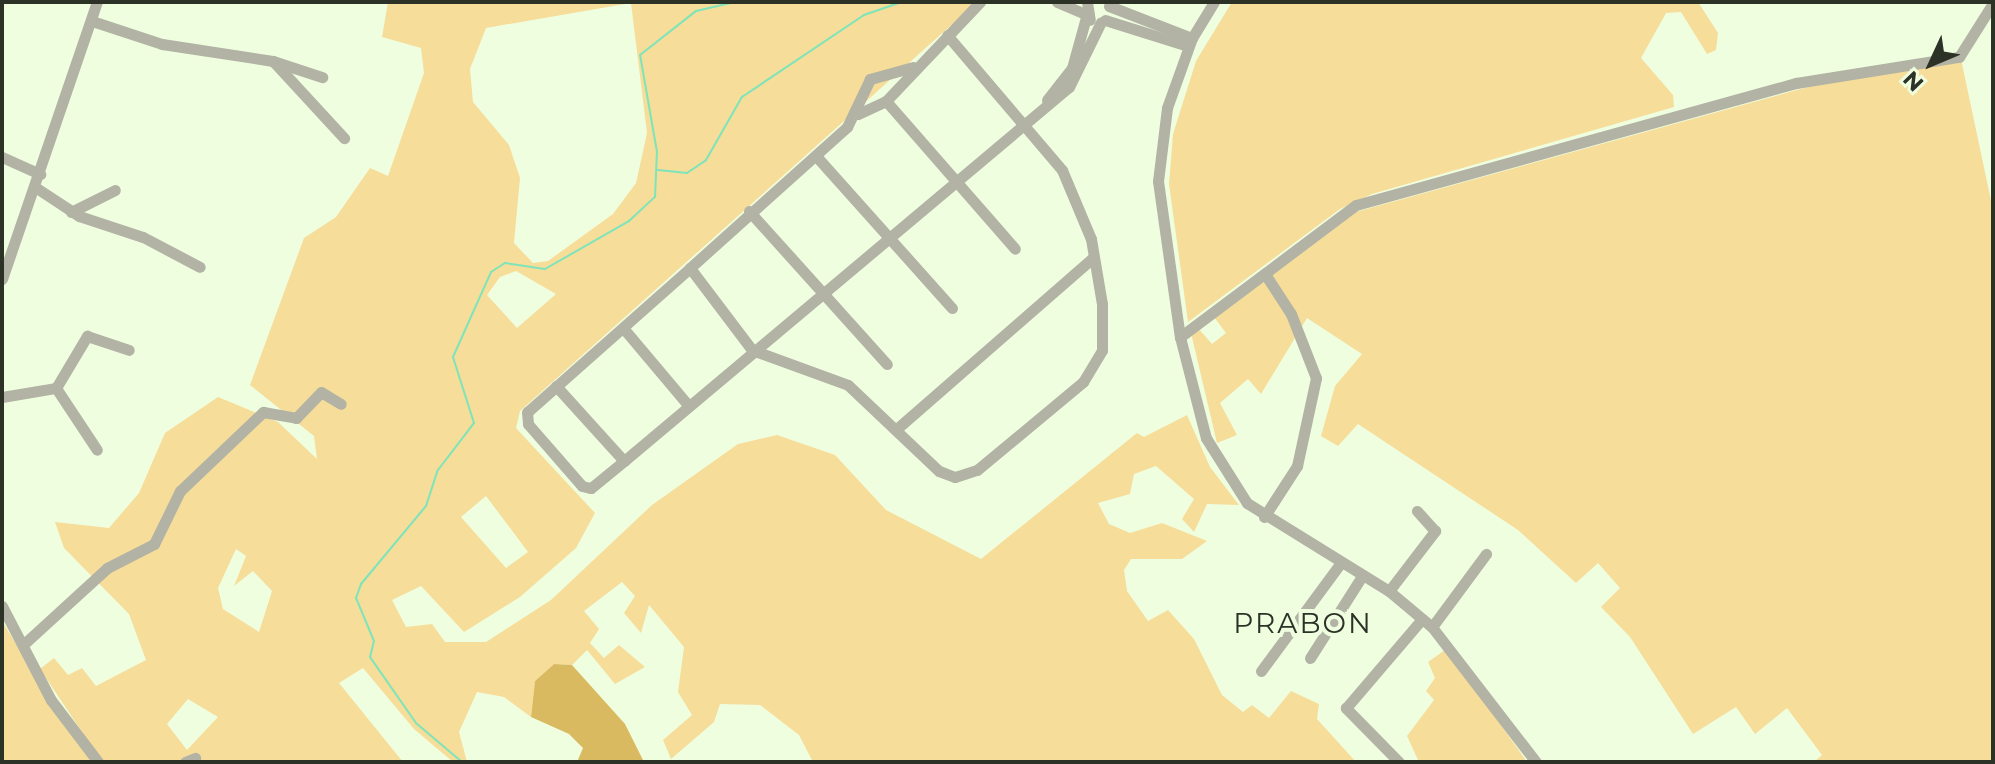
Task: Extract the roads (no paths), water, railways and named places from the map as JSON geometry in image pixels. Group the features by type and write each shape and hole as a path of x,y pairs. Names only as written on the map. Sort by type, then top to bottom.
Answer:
{"street":[{"path":"2,279 97,2"},
{"path":"980,2 913,67 886,101 858,114 816,156 749,211 525,417 580,484 591,488 624,461 1047,100 1082,57 1103,21 1108,4 1190,42"},
{"path":"1057,2 1086,11 1103,21 1190,42"},
{"path":"1214,2 1190,42 1167,108 1158,181 1180,337 1215,460 1264,517 1389,591 1427,623 1536,762"},
{"path":"1180,337 1356,205 1491,162 1847,71 1959,57 1993,3"},
{"path":"1082,57 1086,11"},
{"path":"92,21 162,44 273,61 322,77"},
{"path":"690,268 752,350 848,385 900,426 939,471 955,477 977,470 1047,415 1083,382 1102,350 1094,257 1062,170 947,35"},
{"path":"273,61 344,138"},
{"path":"858,114 870,79 913,67"},
{"path":"886,101 1015,249"},
{"path":"816,156 952,308"},
{"path":"2,157 40,174"},
{"path":"35,187 71,212 143,237 200,267"},
{"path":"71,212 115,190"},
{"path":"749,211 887,364"},
{"path":"900,426 1094,257"},
{"path":"1264,517 1297,466 1316,378 1281,294 1265,274"},
{"path":"624,329 688,405"},
{"path":"2,397 56,388 87,336 129,350"},
{"path":"556,386 624,461"},
{"path":"56,388 97,450"},
{"path":"25,643 107,568 154,544 180,491 263,412 296,418 321,392 341,404"},
{"path":"1389,591 1435,531 1417,511"},
{"path":"1399,762 1346,708 1427,623 1486,554"},
{"path":"1261,671 1340,564"},
{"path":"1310,658 1362,576"},
{"path":"2,606 25,643 51,700 98,762"}],"waterway":[{"path":"462,762 416,723 370,657 374,641 356,598 361,584 426,506 438,470 474,423 453,357 491,272 505,263 545,269 629,221 655,197 657,152 640,55 696,11 735,2"},
{"path":"658,170 687,173 706,160 742,97 864,15 901,2"}],"district":[{"name":"PRABON","path":"1303,623"}]}
